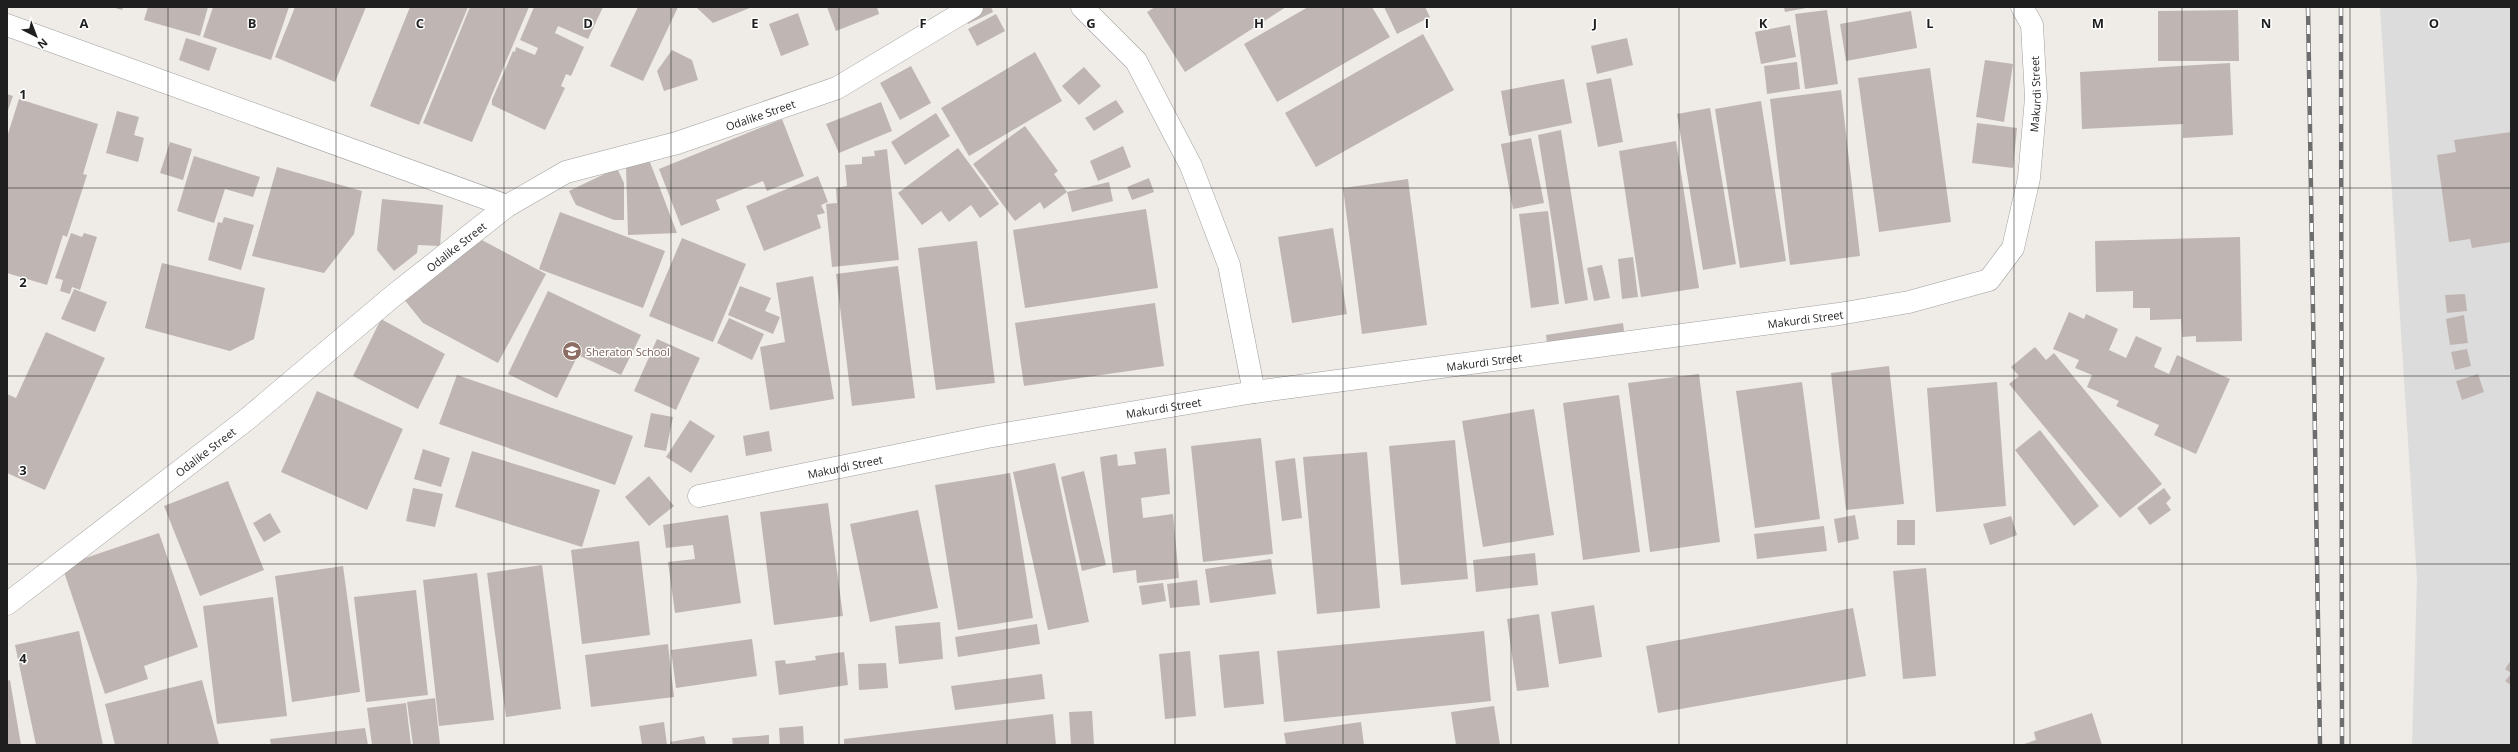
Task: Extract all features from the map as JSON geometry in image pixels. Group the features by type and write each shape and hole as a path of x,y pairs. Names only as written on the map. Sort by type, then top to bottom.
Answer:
{"street":[{"name":"Odalike Street","path":"7,604 246,420 393,296 507,206 566,172 677,142 837,88 972,7"},
{"path":"1082,7 1136,61 1191,166 1229,266 1254,392"},
{"name":"Makurdi Street","path":"699,496 987,437 1254,392 1839,314 1909,302 1989,280 2013,248 2029,178 2036,98 2032,25 2022,7"},
{"path":"7,25 507,206"}],"shaded area":[{"path":"2380,7 2511,7 2511,745 2412,745 2417,580"}],"building":[{"path":"112,7 123,7 122,10"},
{"path":"148,7 208,7 200,36 144,20"},
{"path":"213,7 289,7 271,60 203,37"},
{"path":"295,7 366,7 335,82 275,57"},
{"path":"410,7 468,7 419,125 370,106"},
{"path":"470,7 529,7 472,142 423,123"},
{"path":"534,7 603,7 588,39 558,26 555,33 584,47 571,76 566,74 561,86 565,88 545,130 492,105 492,100 516,47 535,55 538,48 520,40"},
{"path":"638,7 678,7 643,81 610,66"},
{"path":"696,7 752,7 713,23"},
{"path":"827,7 877,7 879,14 836,31"},
{"path":"978,7 991,7 993,12 968,24 963,15"},
{"path":"1155,7 1286,7 1185,72 1147,12"},
{"path":"1308,7 1372,7 1390,37 1277,102 1244,44"},
{"path":"1384,7 1425,7 1430,17 1397,34"},
{"path":"1784,7 1806,7 1806,8 1785,12"},
{"path":"1827,10 1838,84 1805,89 1795,14"},
{"path":"2238,10 2239,61 2158,61 2158,11"},
{"path":"1911,11 1917,48 1846,61 1840,24"},
{"path":"798,13 809,45 781,56 769,24"},
{"path":"996,14 1005,31 977,46 968,29"},
{"path":"1790,25 1796,57 1761,64 1755,32"},
{"path":"1423,34 1454,90 1316,167 1285,113"},
{"path":"186,38 217,48 209,71 179,60"},
{"path":"1627,38 1633,65 1597,74 1591,46"},
{"path":"672,50 692,60 698,80 664,91 657,71"},
{"path":"1035,52 1062,101 969,156 941,108"},
{"path":"1985,60 2013,64 2004,122 1976,117"},
{"path":"1797,62 1800,89 1767,94 1764,66"},
{"path":"2230,63 2233,135 2183,138 2183,124 2082,129 2080,72"},
{"path":"911,66 931,103 900,120 880,83"},
{"path":"1084,67 1101,86 1079,105 1062,86"},
{"path":"1930,68 1951,222 1879,232 1858,78"},
{"path":"1611,78 1623,142 1598,147 1586,83"},
{"path":"1564,79 1572,123 1509,136 1501,91"},
{"path":"1841,90 1860,256 1790,265 1770,99"},
{"path":"7,94 13,96 7,113"},
{"path":"19,99 98,124 83,174 87,175 67,237 63,235 47,285 7,273 7,137"},
{"path":"1116,100 1124,112 1094,131 1085,118"},
{"path":"1761,101 1786,261 1740,268 1715,109"},
{"path":"881,102 892,131 839,153 826,124"},
{"path":"1710,108 1736,264 1703,270 1677,114"},
{"path":"117,111 139,117 134,135 144,138 138,162 106,153"},
{"path":"936,113 950,136 905,165 891,142"},
{"path":"782,119 804,176 767,191 763,181 716,200 720,210 681,226 659,169"},
{"path":"1977,123 2017,128 2013,168 1972,163"},
{"path":"1025,126 1058,171 1054,174 1067,192 1044,209 1040,202 1015,221 973,164"},
{"path":"1561,130 1588,300 1565,304 1538,135"},
{"path":"2511,132 2511,242 2472,248 2470,239 2449,242 2437,155 2456,152 2454,140"},
{"path":"1531,138 1544,203 1513,209 1501,144"},
{"path":"1676,141 1699,288 1641,297 1619,151"},
{"path":"170,142 192,149 183,180 160,173"},
{"path":"1123,146 1131,167 1098,181 1090,161"},
{"path":"958,148 999,204 980,218 971,205 949,222 941,211 922,225 898,193"},
{"path":"887,149 899,260 832,267 826,204 837,203 836,188 847,186 845,165 862,164 862,157 875,156 874,151"},
{"path":"194,156 260,177 253,197 225,189 214,223 177,211"},
{"path":"648,157 677,233 628,235 626,166"},
{"path":"277,167 362,191 354,234 324,273 252,256"},
{"path":"617,168 624,183 624,220 614,220 576,205 569,191"},
{"path":"818,176 828,202 821,205 825,213 817,215 821,228 764,251 746,206"},
{"path":"1149,178 1154,192 1132,200 1127,187"},
{"path":"1408,179 1427,325 1362,334 1343,188"},
{"path":"1109,182 1113,201 1072,212 1067,192"},
{"path":"382,199 443,205 440,246 418,245 417,253 394,271 377,250"},
{"path":"1146,209 1158,288 1025,308 1013,230"},
{"path":"1548,211 1559,304 1531,308 1519,214"},
{"path":"560,212 665,251 643,308 539,269"},
{"path":"224,217 254,225 241,270 208,260 218,222 222,223"},
{"path":"1333,228 1347,314 1292,323 1278,237"},
{"path":"71,233 82,237 84,233 97,237 80,290 72,287 70,294 60,291 63,280 55,278"},
{"path":"2240,237 2242,341 2196,342 2196,336 2182,337 2181,319 2150,320 2150,308 2133,308 2133,291 2096,292 2095,241"},
{"path":"478,238 546,274 498,363 423,323 403,298"},
{"path":"682,238 746,264 713,342 649,316"},
{"path":"977,241 995,383 936,390 918,248"},
{"path":"1633,257 1638,297 1622,299 1618,259"},
{"path":"162,263 265,288 254,339 230,351 145,328"},
{"path":"1602,265 1610,298 1594,301 1587,268"},
{"path":"898,266 915,398 852,406 836,274"},
{"path":"813,276 834,399 770,410 760,347 785,342 776,283"},
{"path":"740,286 771,298 765,311 780,317 773,334 728,315"},
{"path":"74,289 107,302 95,332 61,319"},
{"path":"548,291 641,335 621,375 578,355 557,398 508,374"},
{"path":"2465,294 2467,311 2447,313 2445,295"},
{"path":"1155,303 1164,366 1024,386 1015,323"},
{"path":"2069,312 2084,319 2086,314 2118,329 2109,350 2126,358 2136,336 2162,348 2154,367 2169,374 2177,355 2230,379 2196,454 2154,435 2159,425 2116,406 2119,401 2087,387 2092,375 2075,368 2079,360 2053,349"},
{"path":"2464,315 2468,343 2450,345 2446,319"},
{"path":"729,318 764,334 752,360 717,343"},
{"path":"381,319 445,354 418,409 353,376"},
{"path":"1623,323 1625,339 1548,351 1546,335"},
{"path":"46,332 105,358 45,490 7,473 7,394 16,398"},
{"path":"657,339 700,358 676,410 634,391"},
{"path":"2035,347 2046,360 2054,353 2162,484 2120,518 2009,384 2019,376 2011,367"},
{"path":"2467,349 2471,366 2455,370 2451,352"},
{"path":"1889,366 1904,504 1846,510 1831,373"},
{"path":"1699,374 1720,542 1650,552 1628,383"},
{"path":"2478,374 2484,392 2462,400 2456,381"},
{"path":"457,375 633,436 615,485 439,424"},
{"path":"1802,382 1820,519 1755,528 1736,391"},
{"path":"1997,382 2006,506 1936,512 1927,388"},
{"path":"317,391 403,429 367,510 281,472"},
{"path":"1619,395 1640,552 1583,560 1563,403"},
{"path":"1534,409 1554,535 1483,547 1462,421"},
{"path":"651,413 673,417 666,451 644,447"},
{"path":"690,420 715,436 691,473 666,457"},
{"path":"2040,430 2099,506 2074,526 2015,450"},
{"path":"769,431 772,451 746,456 743,436"},
{"path":"1261,438 1273,554 1203,562 1191,446"},
{"path":"1455,440 1468,579 1401,585 1389,446"},
{"path":"1166,448 1170,494 1141,498 1143,518 1173,514 1179,578 1137,583 1136,570 1113,573 1100,457 1117,454 1118,466 1136,464 1134,452"},
{"path":"423,449 450,458 441,487 414,479"},
{"path":"472,451 600,490 582,547 455,507"},
{"path":"1367,452 1380,608 1317,614 1303,457"},
{"path":"1295,458 1302,518 1282,521 1275,461"},
{"path":"1055,463 1089,622 1048,630 1013,472"},
{"path":"1084,471 1106,565 1082,571 1061,477"},
{"path":"1010,473 1033,618 958,630 935,485"},
{"path":"649,476 674,506 649,526 625,497"},
{"path":"228,481 264,570 200,596 164,506"},
{"path":"413,488 443,494 435,527 406,521"},
{"path":"2164,488 2171,498 2166,503 2171,510 2150,525 2137,508"},
{"path":"828,503 843,616 774,625 760,512"},
{"path":"918,510 938,608 870,622 850,524"},
{"path":"270,513 281,532 264,542 253,523"},
{"path":"728,515 741,603 675,613 668,562 695,559 693,545 666,548 663,525"},
{"path":"1855,515 1859,539 1838,543 1834,519"},
{"path":"2011,516 2017,535 1990,545 1983,524"},
{"path":"1897,520 1915,520 1915,545 1897,545"},
{"path":"1824,526 1827,551 1757,559 1754,534"},
{"path":"159,533 198,647 144,666 148,679 105,694 62,566"},
{"path":"639,541 650,635 582,644 571,550"},
{"path":"1535,553 1538,585 1476,592 1473,560"},
{"path":"1271,559 1276,594 1210,603 1205,569"},
{"path":"542,565 561,709 506,717 487,573"},
{"path":"343,566 360,692 292,702 275,576"},
{"path":"1926,568 1936,676 1903,679 1893,571"},
{"path":"477,573 494,720 439,726 423,580"},
{"path":"1197,580 1200,605 1170,608 1167,584"},
{"path":"1163,583 1166,601 1142,605 1139,586"},
{"path":"416,590 428,695 366,702 354,597"},
{"path":"273,597 287,716 217,724 203,606"},
{"path":"1594,605 1602,657 1559,664 1551,612"},
{"path":"1853,608 1866,676 1658,713 1646,646"},
{"path":"1539,614 1549,687 1517,691 1507,619"},
{"path":"940,622 943,659 899,664 895,626"},
{"path":"1037,624 1040,644 958,657 955,637"},
{"path":"79,631 103,745 36,745 15,645"},
{"path":"1484,631 1491,701 1284,722 1277,651"},
{"path":"752,639 757,676 676,688 671,650"},
{"path":"668,644 674,697 591,707 585,655"},
{"path":"1190,651 1196,716 1165,719 1159,654"},
{"path":"1259,651 1264,704 1224,708 1219,655"},
{"path":"844,652 848,685 779,695 775,661 785,660 786,664 816,660 815,656"},
{"path":"2511,660 2511,673 2505,669"},
{"path":"886,663 888,688 859,690 858,664"},
{"path":"1042,674 1045,699 955,710 951,686"},
{"path":"2511,674 2511,685 2505,681"},
{"path":"10,680 21,745 7,745 7,681"},
{"path":"202,680 219,745 115,745 105,704"},
{"path":"435,698 440,745 413,745 407,702"},
{"path":"406,703 411,745 372,745 367,708"},
{"path":"1494,706 1500,745 1456,745 1451,712"},
{"path":"1092,711 1094,745 1071,745 1069,712"},
{"path":"2092,713 2102,745 2021,745 2036,740 2034,732"},
{"path":"1053,714 1056,745 844,745 844,739"},
{"path":"664,722 667,745 642,745 639,726"},
{"path":"1361,722 1364,745 1286,745 1284,733"},
{"path":"803,726 804,745 780,745 779,728"},
{"path":"365,728 368,745 271,745 270,739"},
{"path":"769,735 769,745 733,745 732,738"},
{"path":"704,736 706,745 671,745 670,742"}],"railway":[{"path":"2308,7 2320,745"},
{"path":"2341,7 2342,745"}],"place":[{"name":"Sheraton School","path":"572,351"}]}
